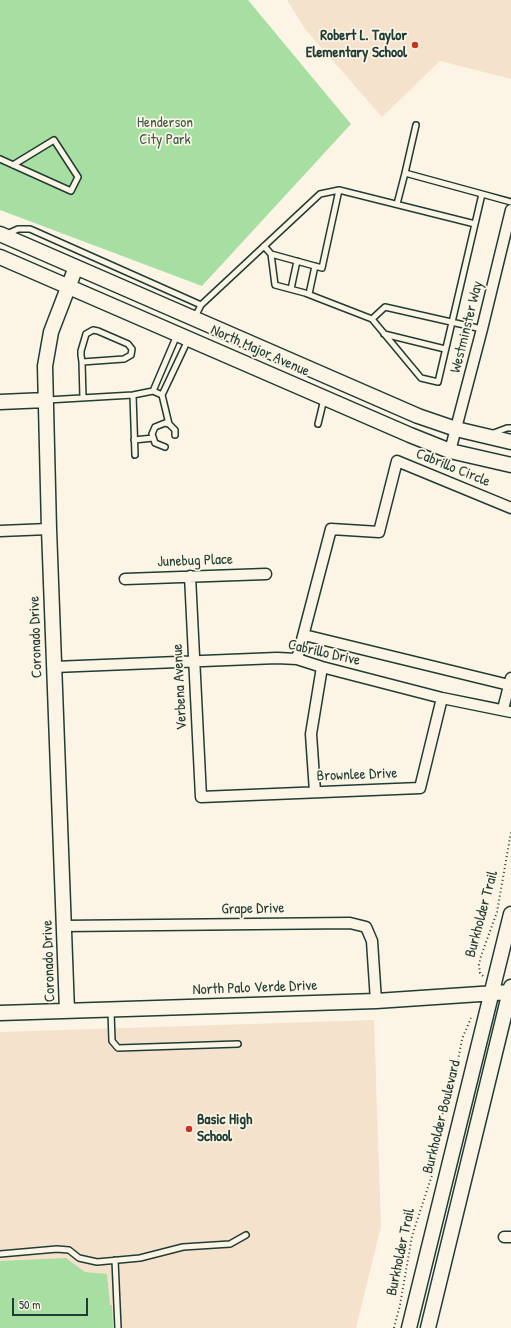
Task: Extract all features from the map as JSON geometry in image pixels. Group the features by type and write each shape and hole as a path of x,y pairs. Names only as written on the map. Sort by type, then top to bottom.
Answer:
{"street":[{"name":"Westminster Way","path":"450,451 482,330 511,210"},
{"name":"North Major Avenue","path":"2,234 76,268 195,318 418,416 456,429 511,442"},
{"name":"North Major Avenue","path":"0,256 324,398 450,451 508,464"},
{"name":"Coronado Drive","path":"68,1011 49,529 45,366 51,332 76,268"},
{"path":"183,336 195,318"},
{"path":"0,402 46,400"},
{"name":"Cabrillo Circle","path":"297,659 331,529 380,532 397,461 511,508"},
{"path":"0,531 49,529"},
{"name":"Junebug Place","path":"125,579 266,574"},
{"name":"Verbena Avenue","path":"190,576 193,661 201,797"},
{"path":"304,634 510,681 507,710"},
{"name":"Cabrillo Drive","path":"54,667 278,658 297,659 322,667 442,698 507,710"},
{"path":"315,792 312,734 322,667"},
{"name":"Brownlee Drive","path":"201,797 420,788 442,698"},
{"name":"Burkholder Boulevard","path":"409,1328 490,994 511,914"},
{"name":"Grape Drive","path":"64,926 350,923 366,927 372,941 376,1001"},
{"path":"428,1328 511,990"},
{"name":"North Palo Verde Drive","path":"0,1013 376,1001 490,994 511,990"}],"lane":[{"path":"397,204 416,124"},
{"path":"0,159 13,165 71,191 78,177 54,140 13,165"},
{"path":"405,173 511,202"},
{"path":"195,318 201,305 314,198 326,191 339,190 475,224"},
{"path":"264,246 272,254 322,268 339,190"},
{"path":"272,254 275,285 309,294 372,320 421,378 438,382 482,194"},
{"path":"2,234 30,229 201,305"},
{"path":"291,289 297,261"},
{"path":"309,294 315,266"},
{"path":"372,320 385,307 482,330"},
{"path":"82,362 124,359 131,355 132,349 128,344 93,330 86,334 81,351 83,398"},
{"path":"384,334 446,349"},
{"path":"153,391 163,367 183,336"},
{"path":"176,436 175,430 169,424 162,395 173,371 183,336"},
{"path":"163,367 173,371"},
{"path":"46,400 133,395 153,391 162,395"},
{"path":"133,395 135,455"},
{"path":"318,424 324,398"},
{"path":"165,447 157,445 153,438 155,427 165,423 169,424"},
{"path":"485,436 511,428"},
{"path":"134,440 153,438"},
{"path":"111,1010 112,1041 118,1048 238,1044"},
{"path":"0,1254 57,1249 69,1250 80,1258 97,1262 140,1258 183,1247 230,1244 246,1235"},
{"path":"115,1260 118,1328"}],"path":[{"name":"Burkholder Trail","path":"484,977 480,973 479,965 497,912 511,832"},
{"name":"Burkholder Trail","path":"394,1328 400,1305 412,1236 433,1172 436,1138 440,1121 454,1082 462,1039 471,1018"}],"shaded area":[{"name":"Robert L. Taylor Elementary School","path":"287,0 511,0 511,79 440,61 382,117 305,29"},
{"name":"Basic High School","path":"374,1020 381,1226 356,1328 0,1328 0,1032"}],"green space":[{"name":"Henderson City Park","path":"0,0 248,0 351,124 202,286 0,210"},
{"path":"66,1258 85,1272 107,1274 110,1305 112,1305 113,1328 0,1328 0,1261"}],"place":[{"name":"Robert L. Taylor Elementary School","path":"415,45"},
{"name":"Basic High School","path":"189,1129"}]}
